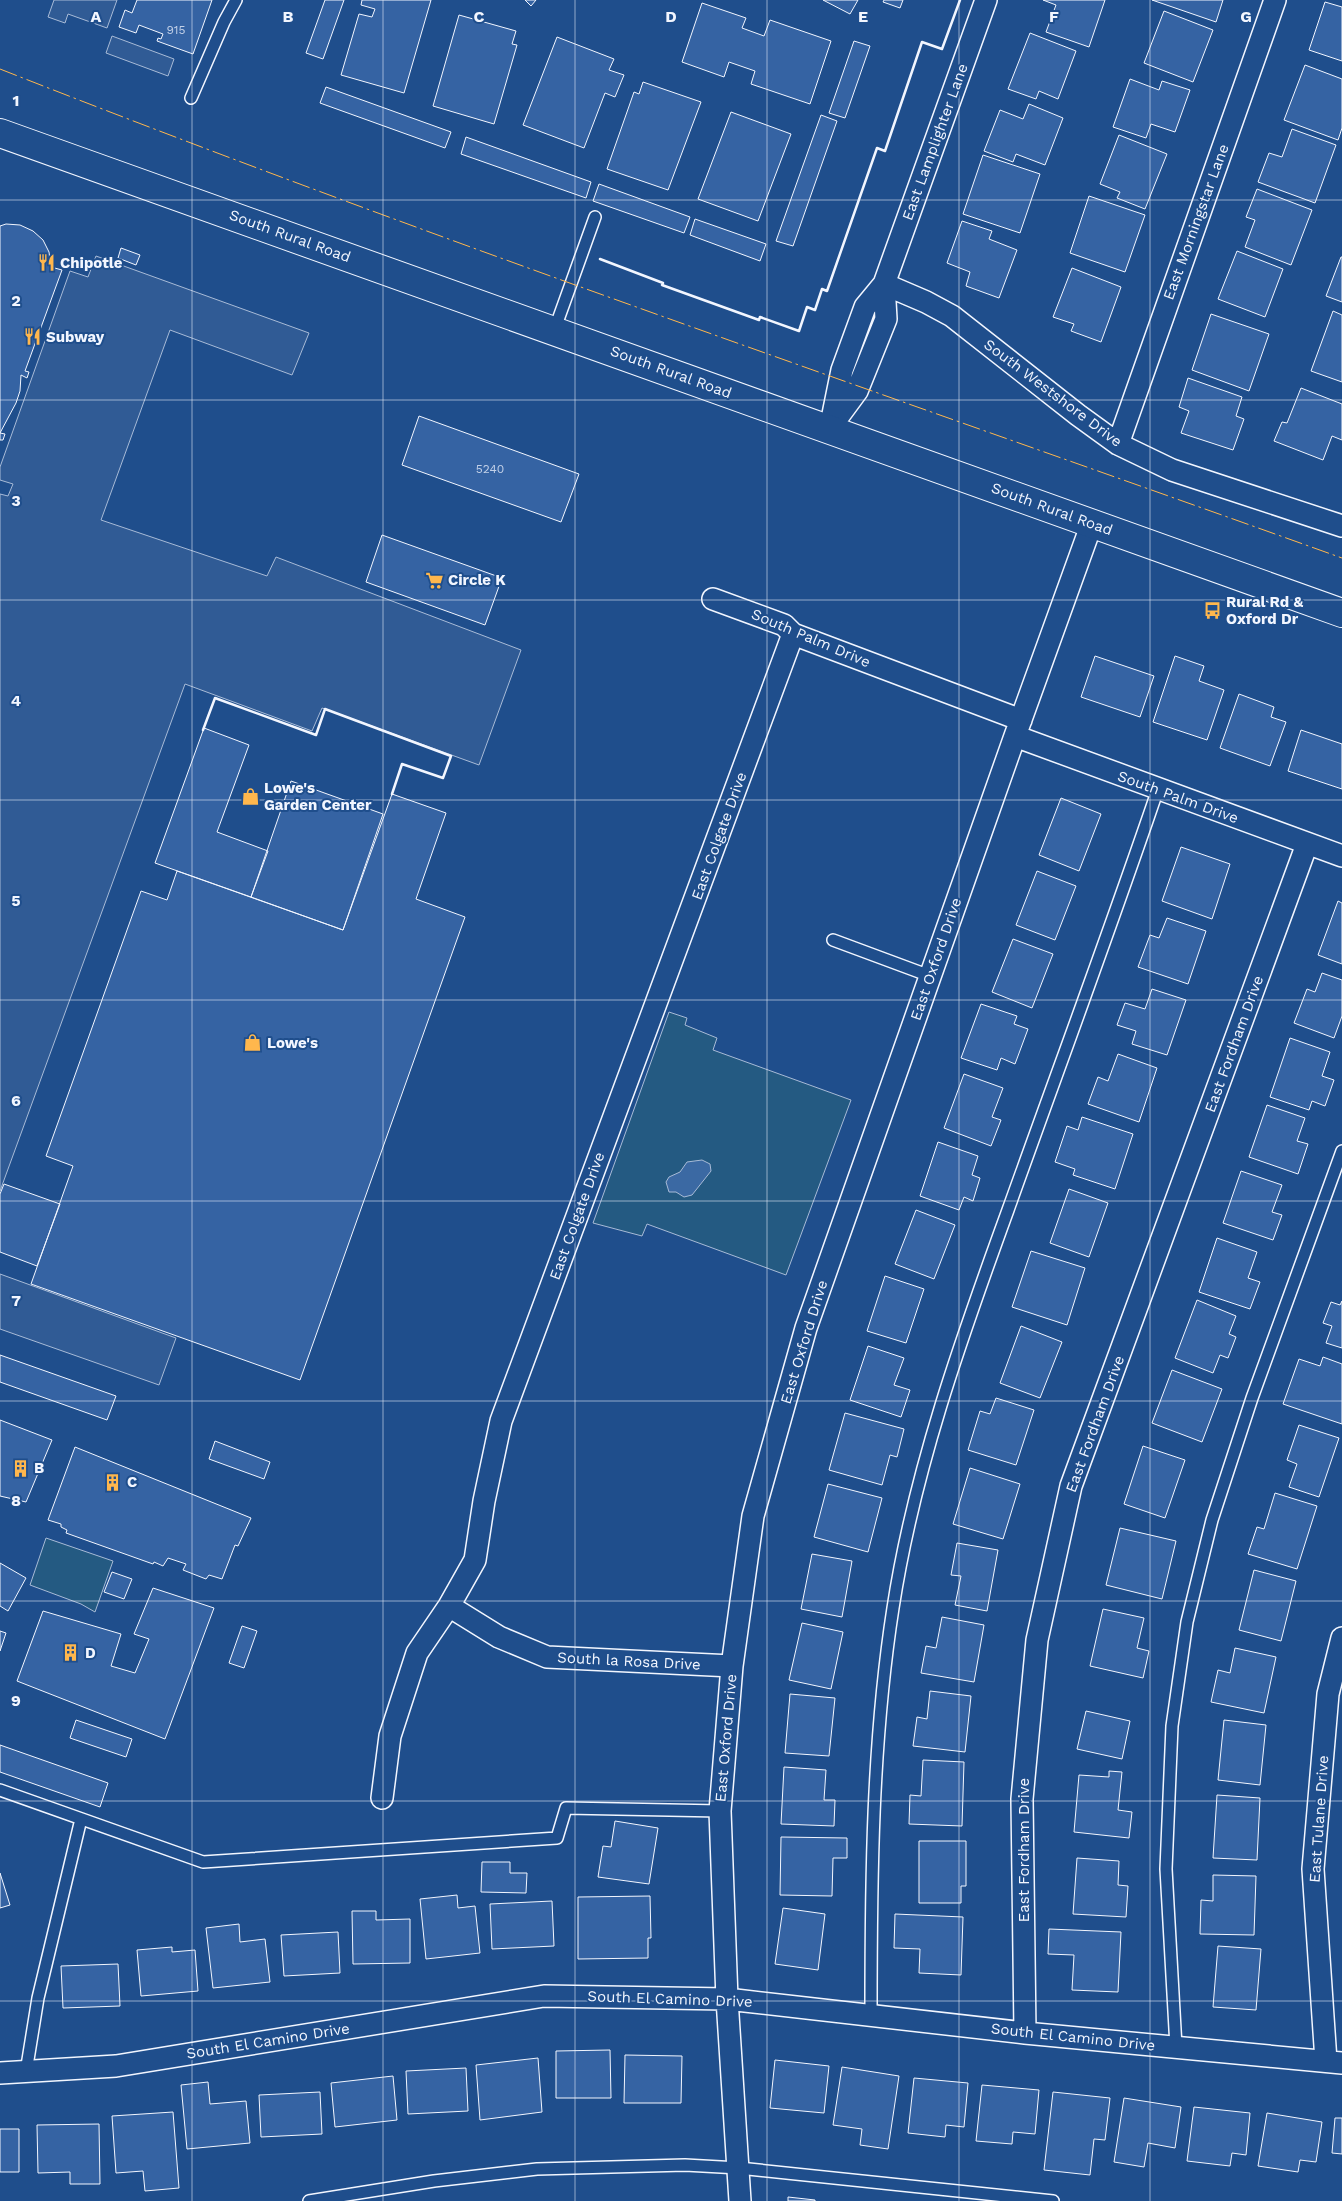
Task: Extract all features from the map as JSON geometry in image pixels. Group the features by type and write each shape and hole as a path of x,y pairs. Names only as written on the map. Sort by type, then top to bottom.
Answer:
{"main road":[{"name":"South Rural Road","path":"0,133 1342,612"}],"street":[{"name":"East Lamplighter Lane","path":"830,429 842,370 865,306 884,284 986,0"},
{"name":"East Morningstar Lane","path":"1118,444 1275,0"},
{"name":"South Westshore Drive","path":"884,284 926,302 952,316 1078,416 1118,444 1172,470 1342,526"},
{"name":"East Oxford Drive","path":"740,2201 727,1999 720,1810 732,1666 753,1516 806,1328 1092,523"},
{"name":"South Palm Drive","path":"714,599 784,625 794,634 1158,789 1342,856"},
{"name":"East Colgate Drive","path":"382,1798 390,1736 417,1653 449,1606 475,1560 484,1501 501,1421 794,634"},
{"name":"East Fordham Drive","path":"1025,2033 1022,1799 1037,1640 1071,1486 1308,844"},
{"name":"South la Rosa Drive","path":"449,1606 499,1637 547,1657 732,1666"},
{"name":"East Tulane Drive","path":"1334,2062 1312,1869 1328,1694 1342,1638"},
{"name":"South El Camino Drive","path":"0,2073 116,2066 544,1996 727,1999 1025,2033 1334,2062"}],"lane":[{"path":"191,98 224,22 236,0"},
{"path":"554,331 595,217"},
{"path":"870,2015 873,1820 880,1712 893,1606 914,1504 946,1386 1158,789"},
{"path":"833,940 930,976"},
{"path":"1176,2047 1166,1870 1172,1726 1187,1622 1212,1520 1252,1398 1342,1151"},
{"path":"0,1790 203,1862 557,1838 566,1808 720,1810"},
{"path":"26,2072 38,1998 81,1819"},
{"path":"309,2201 537,2169 686,2165 739,2168 1053,2201"}],"shaded area":[{"path":"54,0 117,0 107,28 68,14 65,23 48,17"},
{"path":"112,36 174,59 168,76 106,53"},
{"path":"96,256 309,333 292,375 170,330 101,520 267,576 276,557 521,650 479,765 322,708 312,731 185,684 0,1191 0,494 8,496 13,484 0,480 0,467 70,271 88,277"},
{"path":"669,1012 687,1018 685,1025 717,1038 713,1050 851,1100 786,1275 647,1224 642,1236 593,1223"},
{"path":"702,1160 710,1164 711,1171 692,1195 684,1197 676,1192 669,1192 666,1182 669,1177 680,1172 687,1162"},
{"path":"0,1274 176,1338 159,1385 0,1329"},
{"path":"46,1538 113,1561 95,1612 81,1604 30,1585"}],"building":[{"path":"137,0 212,0 193,54 157,41 158,38 161,39 163,34 139,25 136,33 119,27 125,10 132,13"},
{"path":"325,0 344,0 323,59 306,53"},
{"path":"362,0 431,0 404,93 341,75 359,14 372,17 375,9 361,5"},
{"path":"525,0 536,0 531,6"},
{"path":"823,0 858,0 850,14"},
{"path":"884,0 903,0 900,8 883,2"},
{"path":"1043,0 1105,0 1089,47 1046,32 1056,5"},
{"path":"1152,0 1223,0 1216,22"},
{"path":"1325,2 1342,7 1342,61 1309,50"},
{"path":"702,3 746,18 742,28 764,36 770,20 831,41 810,104 751,84 755,71 729,62 724,77 682,62"},
{"path":"1164,11 1213,30 1193,82 1144,63"},
{"path":"459,15 516,31 512,44 517,45 494,124 433,106"},
{"path":"1030,33 1076,51 1058,99 1039,91 1036,99 1008,89"},
{"path":"557,37 614,59 609,70 624,75 615,97 605,93 584,148 523,125"},
{"path":"854,41 870,46 845,118 829,113"},
{"path":"1305,65 1342,79 1342,128 1338,140 1284,120"},
{"path":"1130,79 1159,90 1162,81 1190,90 1175,132 1151,124 1146,138 1113,127"},
{"path":"643,82 701,102 668,190 607,169 634,92 639,94"},
{"path":"326,87 451,132 445,148 320,103"},
{"path":"1029,104 1063,118 1045,165 1016,154 1013,162 984,151 1000,110 1023,119"},
{"path":"731,112 791,134 758,221 698,199"},
{"path":"821,115 837,121 793,246 776,241"},
{"path":"1292,129 1336,145 1315,203 1258,182 1269,153 1282,157"},
{"path":"1119,135 1167,154 1145,209 1117,198 1120,192 1100,184"},
{"path":"466,137 591,182 586,198 461,154"},
{"path":"983,155 1040,174 1020,233 963,214"},
{"path":"599,184 690,217 684,233 593,201"},
{"path":"1257,189 1312,210 1291,265 1245,247 1255,220 1246,217"},
{"path":"1089,196 1145,215 1125,272 1070,253"},
{"path":"695,219 766,244 760,261 690,235"},
{"path":"962,221 992,231 989,239 1017,250 999,298 966,286 970,272 947,263"},
{"path":"6,224 20,225 33,231 43,240 49,252 51,267 62,270 25,371 29,372 27,378 21,375 20,391 16,403 0,433 0,226"},
{"path":"121,248 140,255 136,265 118,258"},
{"path":"1237,251 1283,269 1265,317 1218,299"},
{"path":"1342,257 1342,302 1326,296"},
{"path":"1072,268 1121,287 1101,342 1071,331 1074,324 1053,317"},
{"path":"1333,311 1342,315 1342,382 1311,371"},
{"path":"1211,314 1269,334 1249,391 1192,370"},
{"path":"1188,378 1242,397 1236,416 1244,419 1233,450 1181,433 1189,411 1179,407"},
{"path":"1301,388 1342,404 1342,440 1332,436 1323,460 1274,441 1282,422 1287,423"},
{"path":"419,416 579,474 561,522 402,465"},
{"path":"0,433 5,434 3,440 0,440"},
{"name":"Circle K","path":"382,535 502,578 485,625 366,582"},
{"path":"1095,656 1154,676 1140,717 1081,697"},
{"path":"1175,656 1204,666 1199,681 1224,690 1207,740 1153,722"},
{"path":"1239,694 1274,707 1271,717 1286,722 1270,766 1220,748"},
{"path":"204,728 249,745 217,832 268,851 251,897 155,863"},
{"path":"1301,730 1342,744 1342,789 1288,771"},
{"path":"291,781 383,814 343,930 251,897"},
{"name":"Lowe's","path":"392,794 446,813 416,899 465,917 300,1380 31,1284 73,1166 46,1156 141,891 167,900 177,871 343,930"},
{"path":"1061,798 1101,814 1079,871 1039,855"},
{"path":"1181,847 1230,864 1212,919 1162,901"},
{"path":"1037,871 1076,886 1055,940 1016,925"},
{"path":"1338,901 1342,903 1342,964 1318,955"},
{"path":"1167,918 1206,931 1188,984 1138,967 1150,935 1159,938"},
{"path":"1013,939 1053,954 1032,1008 992,992"},
{"path":"1322,973 1342,980 1342,1016 1334,1038 1294,1023 1307,989 1315,992"},
{"path":"1152,989 1186,1000 1167,1055 1132,1044 1136,1031 1117,1025 1125,1003 1145,1009"},
{"path":"981,1004 1017,1016 1014,1024 1028,1029 1015,1064 1001,1058 997,1070 961,1058"},
{"path":"1290,1038 1330,1052 1322,1076 1334,1080 1325,1106 1312,1101 1309,1110 1270,1097"},
{"path":"1118,1054 1157,1068 1139,1122 1088,1104 1098,1077 1108,1081"},
{"path":"964,1074 1003,1088 992,1117 1001,1120 991,1146 944,1128"},
{"path":"1267,1105 1305,1118 1297,1141 1308,1144 1298,1174 1249,1157"},
{"path":"1082,1117 1133,1134 1115,1189 1073,1175 1075,1169 1055,1162 1067,1126 1078,1130"},
{"path":"938,1142 978,1156 972,1175 980,1178 973,1201 964,1197 959,1210 920,1196"},
{"path":"1241,1171 1282,1185 1272,1212 1282,1215 1273,1240 1223,1223"},
{"path":"4,1184 60,1204 37,1266 0,1252 0,1194"},
{"path":"1069,1189 1108,1203 1089,1257 1050,1243"},
{"path":"916,1210 955,1225 934,1279 895,1264"},
{"path":"1217,1238 1257,1252 1248,1278 1260,1282 1250,1309 1199,1292"},
{"path":"1031,1251 1085,1268 1067,1325 1012,1307"},
{"path":"885,1276 924,1289 906,1343 867,1331"},
{"path":"1197,1300 1236,1316 1229,1334 1236,1337 1228,1358 1220,1355 1213,1373 1175,1358"},
{"path":"1342,1301 1342,1348 1326,1343 1332,1326 1323,1323 1331,1302 1340,1305"},
{"path":"1021,1326 1062,1342 1040,1398 1000,1383"},
{"path":"868,1346 904,1358 894,1385 910,1390 901,1417 850,1400"},
{"path":"0,1355 116,1396 107,1420 0,1382"},
{"path":"1323,1357 1342,1364 1342,1424 1283,1404 1299,1359 1320,1366"},
{"path":"1172,1370 1222,1389 1202,1442 1152,1423"},
{"path":"996,1398 1034,1410 1016,1465 968,1450 980,1411 990,1414"},
{"path":"845,1413 904,1429 897,1457 890,1455 882,1485 829,1470"},
{"name":"B","path":"0,1420 52,1440 26,1502 0,1496"},
{"path":"1299,1425 1339,1438 1319,1497 1289,1487 1297,1464 1287,1460"},
{"path":"215,1441 270,1462 264,1479 209,1459"},
{"path":"1143,1446 1185,1460 1165,1518 1124,1504"},
{"name":"C","path":"75,1447 251,1518 238,1546 235,1545 222,1579 209,1575 206,1579 183,1570 186,1564 168,1558 163,1566 154,1562 153,1564 66,1533 67,1530 61,1527 61,1524 48,1520"},
{"path":"970,1468 1020,1484 1003,1539 953,1524"},
{"path":"828,1484 882,1498 868,1552 814,1537"},
{"path":"1275,1493 1317,1506 1297,1569 1248,1554 1257,1527 1264,1529"},
{"path":"1120,1528 1176,1541 1162,1599 1106,1585"},
{"path":"957,1543 998,1550 987,1611 955,1605 961,1576 951,1575"},
{"path":"812,1554 852,1561 842,1617 801,1609"},
{"path":"0,1563 26,1578 8,1611 0,1606"},
{"path":"1254,1570 1296,1581 1281,1641 1239,1630"},
{"path":"112,1572 132,1579 124,1599 104,1592"},
{"name":"D","path":"153,1588 214,1608 165,1739 17,1681 43,1611 121,1634 111,1666 135,1673 149,1639 134,1634"},
{"path":"1103,1609 1144,1618 1137,1648 1149,1651 1143,1678 1090,1666"},
{"path":"942,1617 984,1625 974,1682 921,1673 926,1646 936,1648"},
{"path":"802,1623 843,1632 831,1689 789,1680"},
{"path":"242,1626 257,1631 244,1668 229,1663"},
{"path":"0,1631 6,1633 0,1651"},
{"path":"1235,1648 1276,1657 1264,1713 1211,1702 1218,1670 1230,1673"},
{"path":"930,1691 971,1696 965,1752 913,1746 917,1717 927,1719"},
{"path":"790,1694 835,1698 829,1756 785,1753"},
{"path":"1086,1711 1130,1721 1122,1759 1077,1749"},
{"path":"76,1720 132,1739 126,1757 70,1738"},
{"path":"1224,1720 1266,1725 1260,1785 1218,1780"},
{"path":"0,1745 108,1783 100,1807 0,1772"},
{"path":"923,1760 964,1762 962,1826 909,1824 910,1795 921,1796"},
{"path":"784,1767 826,1770 824,1800 835,1800 834,1826 781,1824"},
{"path":"1109,1771 1122,1772 1118,1810 1132,1812 1129,1838 1074,1832 1079,1775 1109,1777"},
{"path":"1217,1795 1260,1798 1257,1860 1213,1858"},
{"path":"615,1821 658,1828 649,1884 598,1877 603,1846 611,1847"},
{"path":"781,1837 847,1838 847,1858 833,1858 832,1896 780,1895"},
{"path":"919,1841 966,1841 966,1886 961,1886 961,1903 919,1903"},
{"path":"1077,1858 1119,1861 1118,1885 1128,1886 1126,1917 1073,1914"},
{"path":"482,1862 510,1862 510,1873 527,1873 526,1893 481,1892"},
{"path":"0,1873 10,1905 0,1908"},
{"path":"1213,1875 1256,1876 1254,1935 1200,1934 1201,1900 1213,1901"},
{"path":"457,1895 458,1908 475,1906 480,1953 426,1959 420,1899"},
{"path":"650,1896 651,1938 648,1938 648,1958 578,1959 578,1897"},
{"path":"552,1901 554,1946 492,1949 490,1904"},
{"path":"783,1908 825,1914 818,1970 775,1964"},
{"path":"352,1911 376,1911 376,1920 410,1919 410,1963 353,1964"},
{"path":"895,1914 963,1917 961,1975 919,1973 920,1949 894,1948"},
{"path":"239,1924 240,1942 265,1939 270,1982 213,1988 206,1928"},
{"path":"1049,1929 1121,1932 1118,1992 1072,1990 1074,1955 1048,1954"},
{"path":"338,1932 340,1973 284,1976 281,1935"},
{"path":"1218,1946 1261,1949 1256,2010 1213,2007"},
{"path":"172,1947 172,1952 195,1950 198,1991 141,1996 137,1950"},
{"path":"118,1964 120,2006 63,2008 61,1966"},
{"path":"610,2050 611,2098 556,2098 556,2051"},
{"path":"625,2055 682,2056 681,2103 624,2103"},
{"path":"538,2058 542,2112 480,2120 476,2065"},
{"path":"775,2060 829,2066 824,2113 770,2108"},
{"path":"842,2067 899,2076 888,2149 860,2145 862,2129 833,2125"},
{"path":"466,2068 468,2111 408,2114 406,2071"},
{"path":"393,2076 397,2120 335,2127 331,2083"},
{"path":"914,2078 968,2083 964,2127 946,2125 945,2137 908,2133"},
{"path":"208,2082 210,2104 246,2101 250,2143 187,2149 181,2085"},
{"path":"982,2085 1039,2090 1035,2134 1013,2132 1012,2144 976,2141"},
{"path":"320,2092 322,2134 261,2137 259,2095"},
{"path":"1053,2092 1110,2098 1105,2140 1094,2139 1090,2175 1044,2170"},
{"path":"1124,2098 1181,2107 1175,2148 1148,2143 1144,2167 1114,2162"},
{"path":"1194,2107 1250,2113 1246,2155 1232,2153 1230,2166 1187,2161"},
{"path":"173,2112 179,2188 145,2191 143,2171 116,2173 112,2116"},
{"path":"1267,2113 1322,2122 1316,2162 1300,2160 1298,2172 1258,2166"},
{"path":"1335,2118 1342,2118 1342,2154 1332,2153"},
{"path":"99,2124 100,2184 70,2184 70,2172 38,2173 37,2125"},
{"path":"0,2129 19,2129 19,2172 0,2172"},
{"path":"788,2197 815,2200 815,2201 788,2201"}],"wall":[{"path":"600,259 663,283 662,285 759,320 760,317 799,331 807,307 815,310 822,289 827,291 877,148 885,151 922,42 942,49 960,0"},
{"path":"203,730 215,698 316,735 325,709 451,756 443,778 402,764 392,794"}],"power":[{"path":"0,69 166,134 501,258 1342,558"}],"place":[{"name":"Chipotle","path":"46,263"},
{"name":"Subway","path":"32,337"},
{"name":"Circle K","path":"434,580"},
{"name":"Rural Rd & Oxford Dr","path":"1212,611"},
{"name":"Lowe's Garden Center","path":"250,797"},
{"name":"Lowe's","path":"253,1043"},
{"name":"B","path":"20,1468"},
{"name":"C","path":"113,1482"},
{"name":"D","path":"71,1653"}]}
